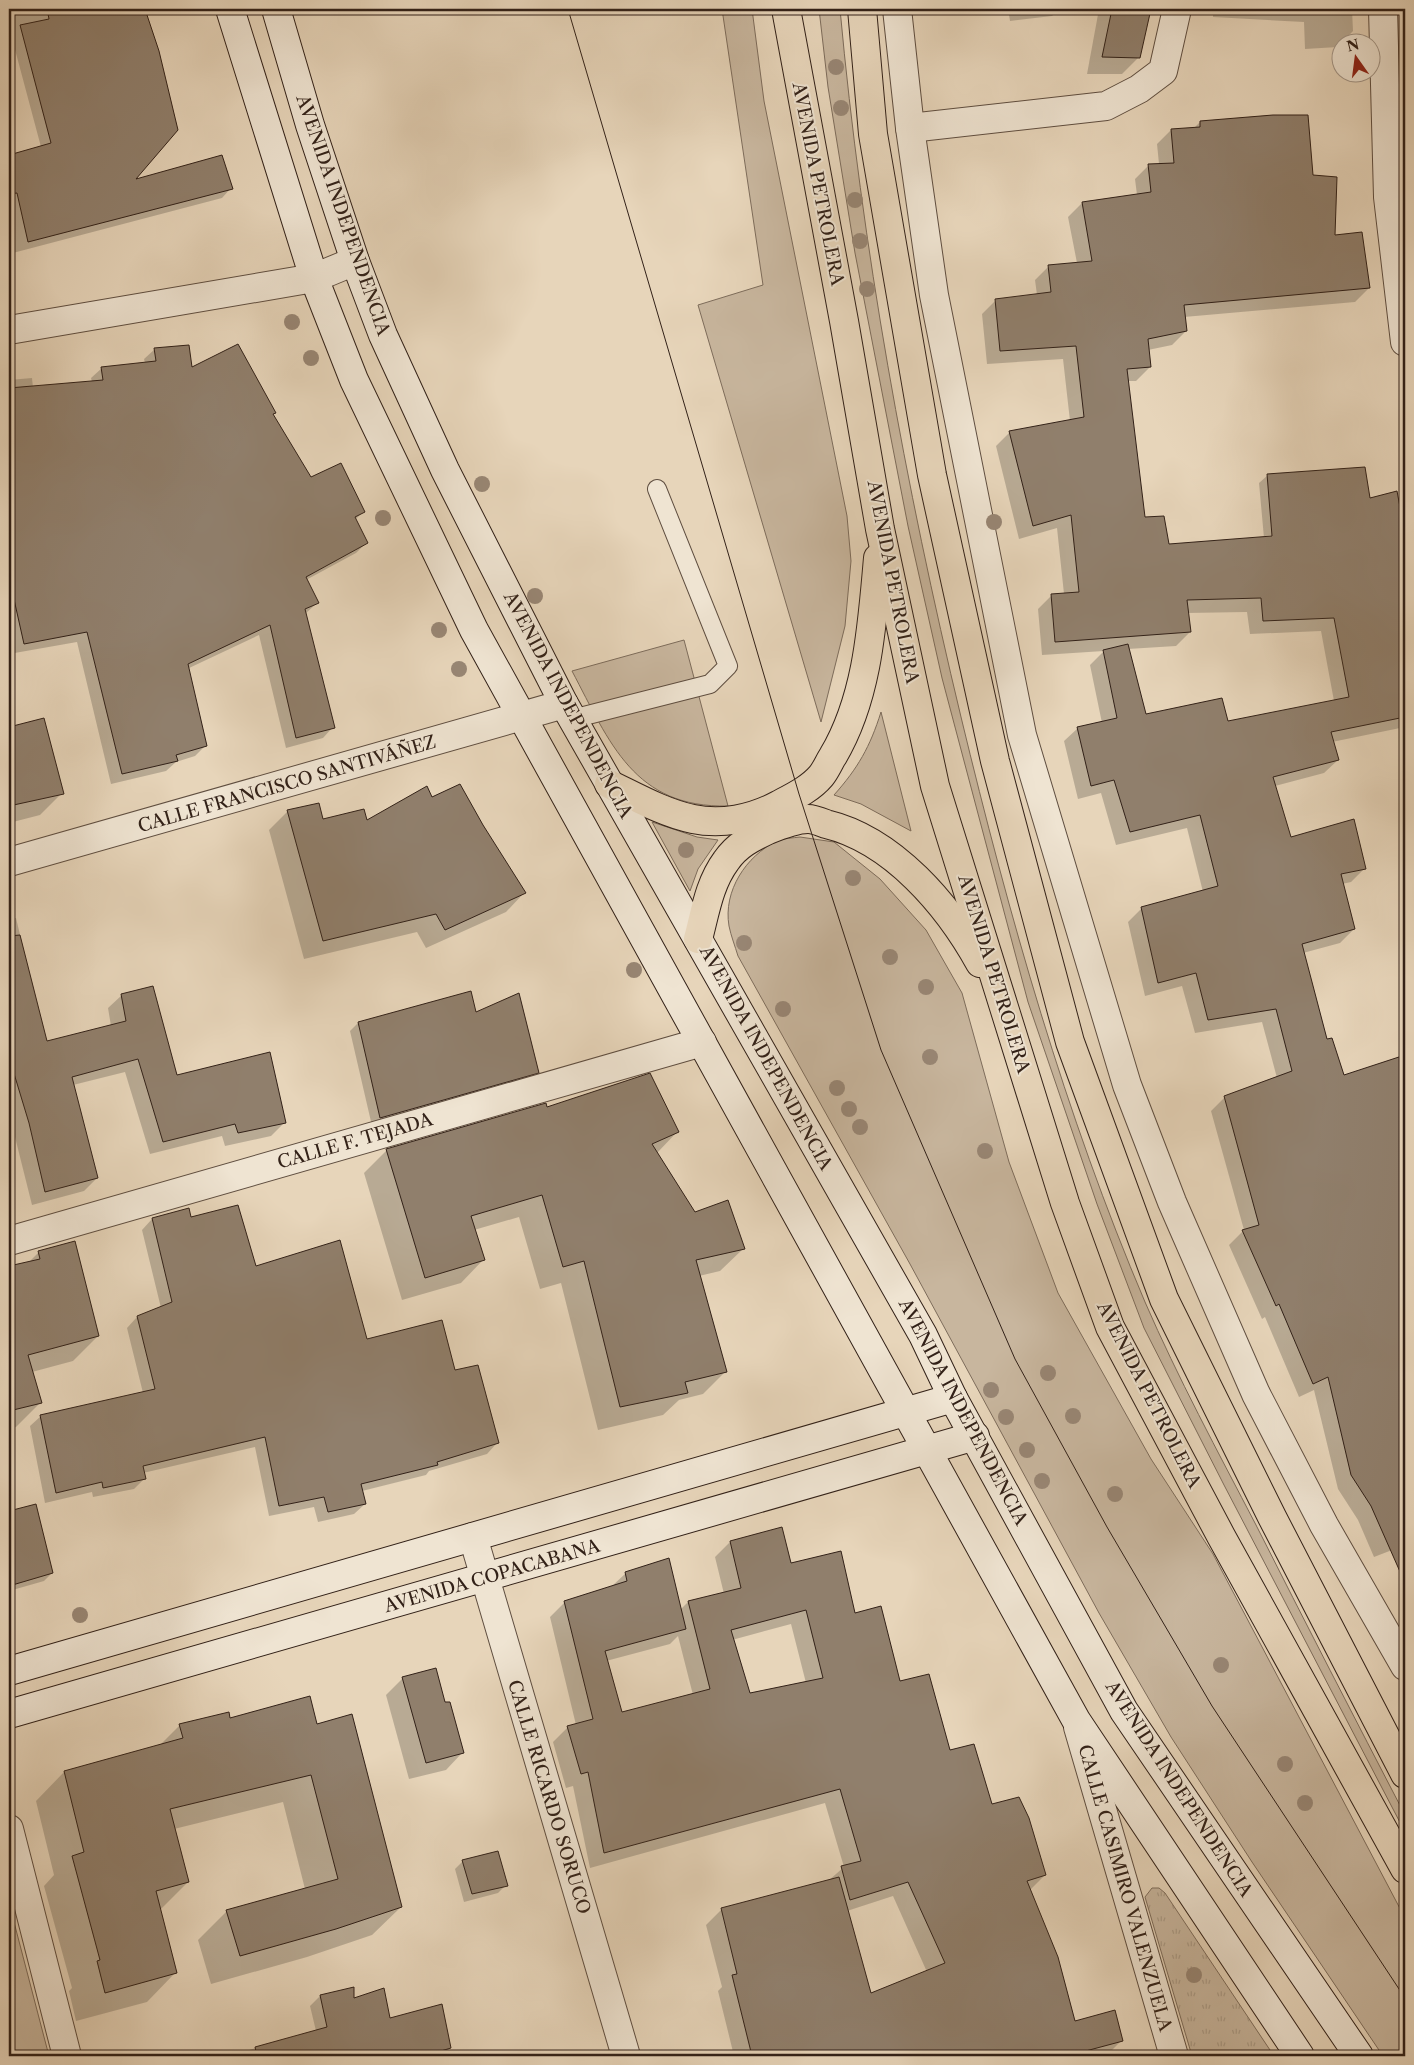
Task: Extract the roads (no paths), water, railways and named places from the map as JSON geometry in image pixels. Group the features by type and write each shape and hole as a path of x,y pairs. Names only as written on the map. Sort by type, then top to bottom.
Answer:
{"main road":[{"path":"230,9 314,278 354,380 474,630 1076,1720 1300,2056"},
{"name":"AVENIDA INDEPENDENCIA","path":"276,9 310,125 355,261 383,335 445,470 568,711 923,1335 953,1398 1124,1711 1359,2056"},
{"name":"AVENIDA PETROLERA","path":"786,9 844,321 880,529 935,786 1065,1204 1110,1327 1221,1536 1405,1869"},
{"path":"862,9 873,134 932,475 995,761 1070,1042 1164,1299 1272,1518 1405,1774"},
{"path":"897,9 910,128 934,295 1022,736 1127,1084 1172,1202 1256,1394 1324,1525 1405,1666"},
{"path":"910,128 1106,106 1139,89 1163,70 1177,9"},
{"path":"1383,9 1388,197 1405,342"},
{"path":"9,330 314,278 355,261"},
{"path":"609,784 652,806 694,820 733,821 768,810 800,794 821,776 843,739 859,694 872,632 880,529"},
{"name":"CALLE FRANCISCO SANTIVÁÑEZ","path":"9,862 521,717 568,711"},
{"path":"698,939 711,888 725,861 742,842 774,828 808,819 841,827 874,842 915,876 966,936 1006,1010"},
{"name":"CALLE F. TEJADA","path":"9,1241 702,1042"},
{"path":"9,1671 953,1398"},
{"name":"AVENIDA COPACABANA","path":"9,1714 484,1579 975,1436"},
{"name":"CALLE RICARDO SORUCO","path":"472,1537 626,2056"},
{"name":"CALLE CASIMIRO VALENZUELA","path":"1076,1720 1174,2056"},
{"path":"9,1829 67,2056"}],"lane":[{"path":"568,711 710,684 728,666 657,489"}],"tram line":[{"path":"568,9 799,794 881,1050 1015,1359 1107,1527 1212,1706 1405,1998"}]}
